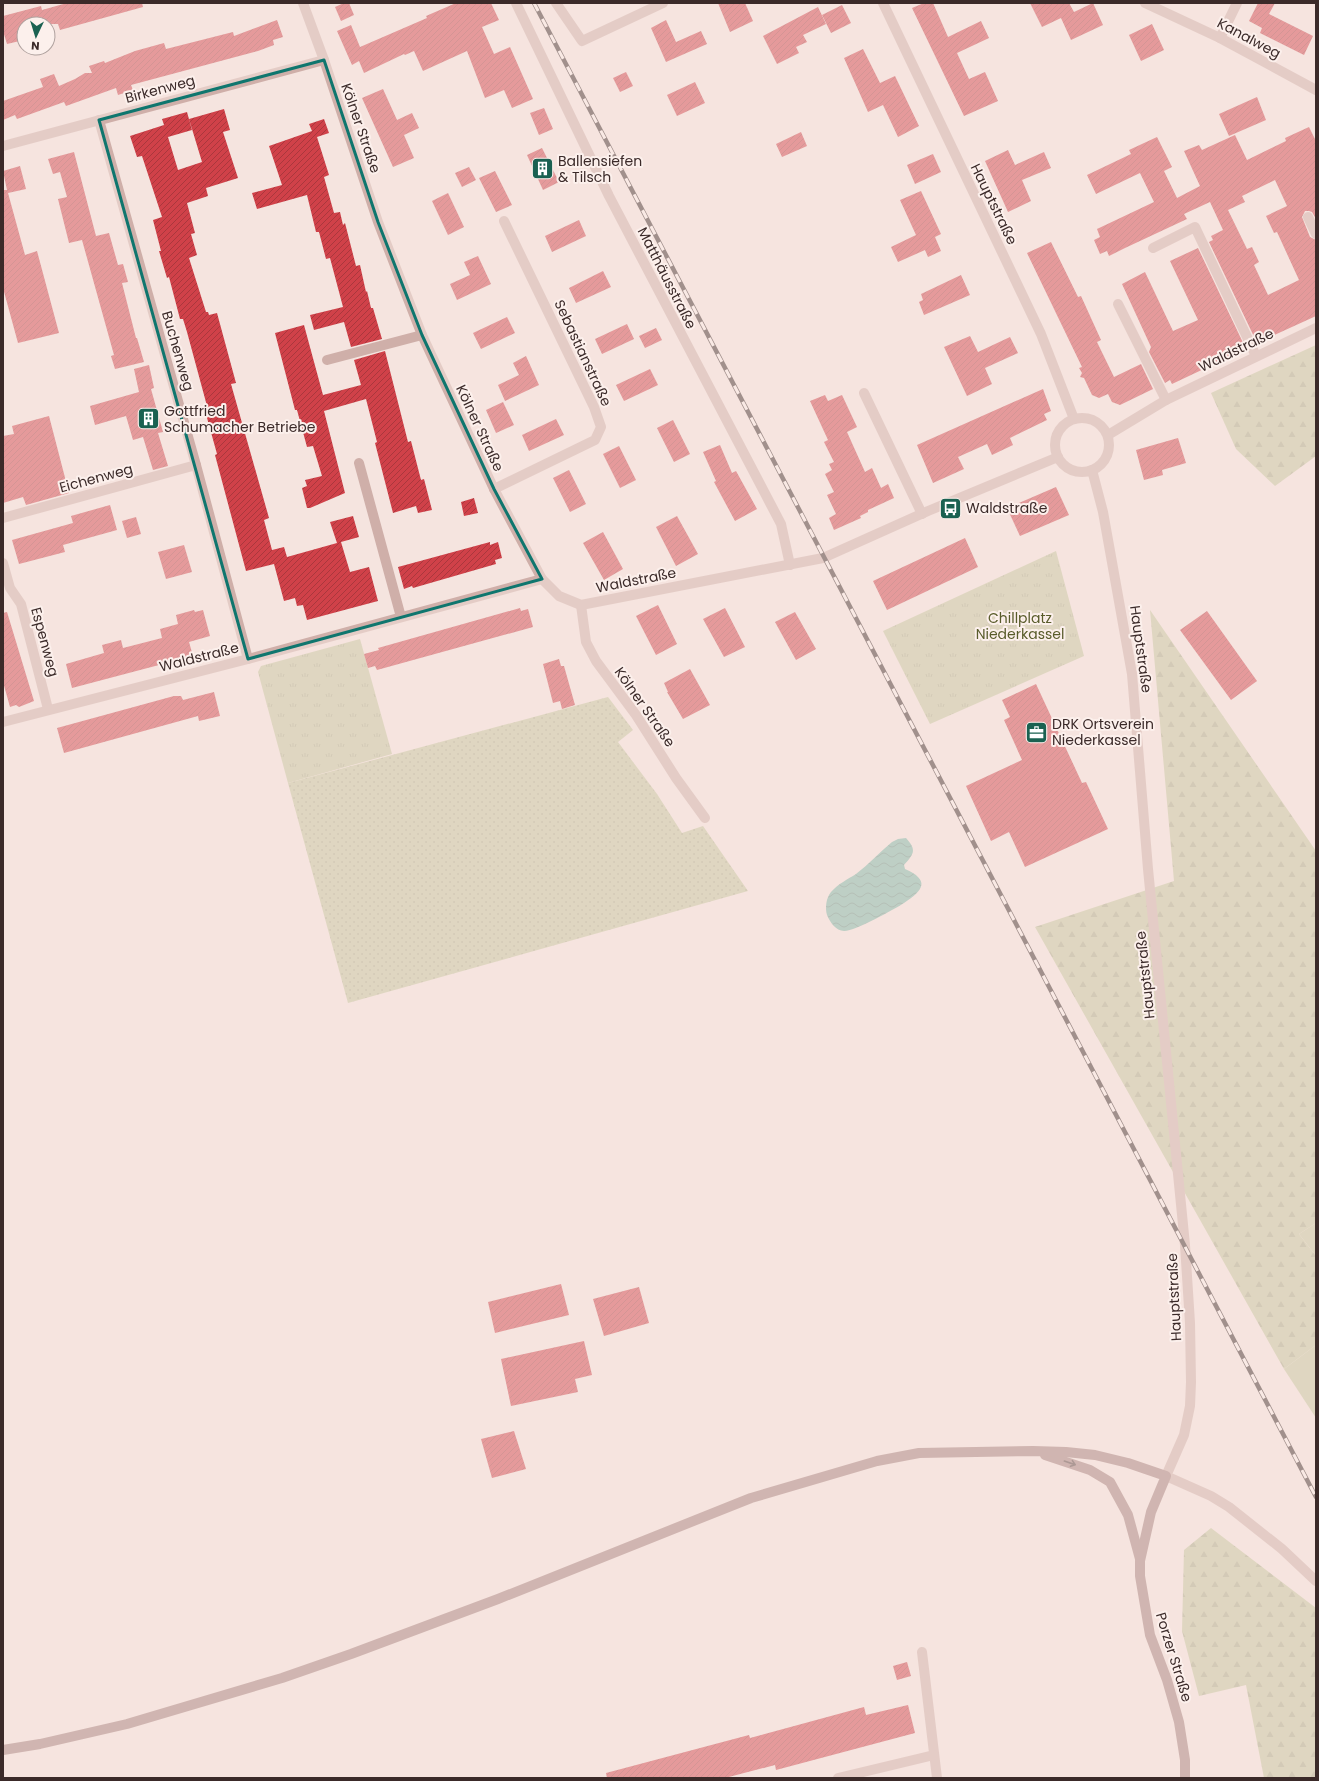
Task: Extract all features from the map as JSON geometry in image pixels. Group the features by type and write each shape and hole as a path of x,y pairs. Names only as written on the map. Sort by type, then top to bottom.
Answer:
{"main road":[{"path":"3,1750 40,1744 128,1724 282,1678 498,1599 751,1498 877,1461 919,1453 1033,1451 1066,1452 1095,1455 1128,1463 1166,1476"},
{"path":"1033,1451 1090,1470 1110,1482 1128,1515 1140,1561"},
{"name":"Porzer Straße","path":"1166,1476 1151,1512 1140,1561 1140,1576 1150,1635 1167,1680 1179,1722 1185,1760 1185,1778"}],"street":[{"name":"Kölner Straße","path":"303,3 324,60 378,222 422,335 494,489 542,579 559,596 581,605 586,642 596,661 636,715 676,778 705,818"},
{"name":"Matthäusstraße","path":"516,3 608,196 781,524 790,565"},
{"path":"556,3 582,41 663,3"},
{"name":"Hauptstraße","path":"883,3 1038,328 1074,419"},
{"name":"Kanalweg","path":"1145,3 1220,38 1316,90"},
{"path":"1220,38 1237,3"},
{"name":"Birkenweg","path":"3,146 324,60"},
{"name":"Buchenweg","path":"99,120 196,465 248,659"},
{"path":"1308,217 1316,234"},
{"name":"Sebastianstraße","path":"494,489 595,440 601,427 594,406 504,221"},
{"path":"1153,248 1195,227 1256,356"},
{"path":"1118,304 1166,400"},
{"name":"Waldstraße","path":"1108,435 1166,400 1316,328"},
{"path":"327,360 422,335"},
{"path":"864,393 922,514"},
{"path":"1084,418 1094,421 1102,426 1108,435 1109,446 1107,456 1101,465 1092,470 1082,472 1072,470 1064,465 1058,457 1055,448 1058,435 1066,423 1074,419 1084,418"},
{"name":"Waldstraße","path":"581,605 823,558 922,514 1058,457"},
{"path":"359,463 401,616"},
{"name":"Eichenweg","path":"3,518 196,465"},
{"name":"Hauptstraße","path":"1092,470 1103,512 1132,674 1148,868 1185,1252 1190,1323 1190,1406 1184,1435 1166,1476"},
{"name":"Espenweg","path":"3,563 10,588 21,604 48,709"},
{"name":"Waldstraße","path":"3,722 48,709 248,659 401,616 542,579"},
{"path":"1166,1476 1211,1496 1224,1504 1276,1545 1316,1580"},
{"path":"922,1652 937,1778"},
{"path":"838,1778 934,1755"}],"highlighted area":[{"path":"324,60 378,222 422,335 494,489 542,579 248,659 99,120"}],"green space":[{"path":"1316,345 1316,456 1275,486 1236,449 1211,393"},
{"name":"Chillplatz Niederkassel","path":"1056,551 1084,656 930,724 883,631"},
{"path":"1150,610 1316,851 1316,1223 1299,1234 1316,1256 1316,1345 1284,1369 1035,927 1174,881"},
{"path":"360,639 392,754 288,783 258,672 261,666"},
{"path":"608,697 633,730 618,742 657,794 682,833 703,826 748,891 348,1003 288,783"},
{"path":"1316,1223 1316,1256 1299,1234"},
{"path":"1316,1345 1316,1418 1284,1369"},
{"path":"1211,1528 1316,1608 1316,1778 1264,1778 1246,1685 1199,1696 1182,1631 1184,1550"}],"water":[{"path":"906,838 912,846 913,852 904,865 905,869 913,873 921,881 920,889 904,903 865,924 844,931 836,928 826,912 829,894 840,884 861,870 892,842 898,839"}],"building":[{"path":"67,3 142,3 143,7 60,30 58,24 56,24 56,16 16,16 16,42 7,44 3,31 3,16 41,6 42,10"},
{"path":"344,3 349,3 354,15 341,21 335,7"},
{"path":"456,3 491,3 499,20 482,27 494,54 510,47 533,99 512,108 504,90 485,98 467,51 423,71 414,51 405,55 404,54 364,73 359,61 352,65 337,31 351,25 360,47 427,18 426,16"},
{"path":"718,3 745,3 753,21 730,32"},
{"path":"924,3 933,3 948,37 981,21 989,38 957,53 969,79 985,72 998,101 964,116 912,8"},
{"path":"1030,3 1069,3 1074,12 1093,3 1103,25 1071,40 1061,18 1042,27"},
{"path":"1258,3 1275,3 1269,14 1313,36 1304,55 1260,33 1262,28 1249,21"},
{"path":"842,5 851,23 831,33 822,15"},
{"path":"818,7 826,24 803,35 807,42 796,47 799,53 777,64 763,36"},
{"path":"277,20 283,37 273,40 274,45 258,51 131,85 133,90 118,95 116,88 66,106 64,102 17,119 15,115 3,120 3,101 43,87 40,79 54,74 59,86 85,73 92,73 89,66 104,61 105,63 135,51 164,43 166,49 233,32 234,36"},
{"path":"666,20 676,42 701,31 707,44 666,62 651,28"},
{"path":"1152,24 1164,50 1141,61 1129,35"},
{"path":"863,49 880,83 895,76 919,126 898,137 883,105 868,112 844,58"},
{"path":"626,72 633,86 620,92 613,78"},
{"path":"695,82 705,103 677,116 667,95"},
{"path":"383,89 397,120 412,113 419,128 404,135 414,158 393,167 362,98"},
{"path":"1257,97 1266,120 1229,136 1219,114"},
{"path":"544,108 553,129 539,135 530,113"},
{"path":"224,109 230,130 223,132 238,178 206,188 208,196 187,203 195,233 191,234 197,255 189,258 206,312 208,312 209,315 217,313 236,383 231,384 269,518 264,520 272,550 284,547 287,557 337,543 330,522 353,516 359,537 341,542 350,572 369,567 378,601 307,620 303,605 297,606 295,598 284,601 274,564 246,571 215,455 217,454 204,407 207,406 187,332 183,319 180,319 169,277 167,278 159,251 161,251 153,220 162,217 142,156 137,157 130,136 164,125 162,119 187,112 192,130 168,137 178,170 202,162 189,119"},
{"path":"324,119 329,133 317,137 329,175 324,177 334,213 340,212 343,225 345,223 356,266 360,265 366,292 367,291 371,308 373,308 382,339 351,347 344,322 314,330 310,315 343,307 330,258 326,259 319,232 316,232 307,195 257,209 252,193 282,185 269,146 312,131 309,124"},
{"path":"1309,127 1316,141 1316,219 1312,212 1309,211 1305,211 1302,217 1310,237 1316,240 1316,316 1257,343 1209,242 1213,240 1211,236 1223,230 1210,202 1184,214 1187,219 1109,256 1107,251 1100,254 1094,240 1100,237 1097,229 1154,202 1140,173 1096,194 1087,175 1131,154 1129,150 1157,137 1172,167 1164,171 1177,198 1200,186 1184,151 1199,145 1202,150 1235,135 1247,160 1286,141 1285,138","holes":["1275,180 1287,206 1266,216 1274,233 1277,232 1299,280 1268,295 1254,265 1259,262 1252,247 1247,249 1228,210 1245,202 1242,196"]},
{"path":"801,132 807,146 782,157 776,144"},
{"name":"Ballensiefen & Tilsch","path":"542,148 559,182 543,190 527,155"},
{"path":"1008,150 1015,165 1044,152 1051,168 1022,180 1031,201 1008,212 985,161"},
{"path":"74,152 96,236 109,233 118,265 123,264 128,282 122,283 136,338 144,362 115,369 111,356 114,355 82,240 69,243 58,199 67,197 60,172 53,174 48,159"},
{"path":"933,154 941,172 915,184 907,165"},
{"path":"20,166 26,189 8,193 25,255 37,251 59,333 18,343 3,288 3,190 7,190 3,171"},
{"path":"469,167 476,180 462,187 455,173"},
{"path":"495,171 512,205 496,212 479,178"},
{"path":"921,191 941,234 935,237 941,251 928,257 925,250 898,262 891,247 916,235 900,200"},
{"path":"448,193 464,227 448,235 432,201"},
{"path":"579,220 586,236 552,252 545,236"},
{"path":"1051,242 1078,297 1081,296 1101,340 1097,342 1114,377 1141,364 1153,389 1120,405 1112,402 1108,394 1099,398 1092,395 1084,378 1080,377 1082,373 1079,368 1082,367 1027,253"},
{"path":"1198,248 1246,349 1172,384 1170,380 1165,383 1149,352 1151,347 1122,284 1145,272 1173,331 1198,320 1170,261"},
{"path":"478,256 491,284 457,300 450,284 470,275 464,262"},
{"path":"603,271 611,287 576,303 569,288"},
{"path":"961,275 970,295 924,315 919,302 923,300 921,294"},
{"path":"507,317 515,333 481,349 473,333"},
{"path":"627,324 634,339 602,354 595,339"},
{"path":"304,325 323,395 361,385 354,360 385,351 408,442 411,441 421,480 424,479 432,510 418,513 416,506 393,513 375,443 377,442 366,399 324,411 345,493 307,508 302,488 307,486 305,480 322,476 313,446 307,447 297,410 295,410 275,333"},
{"path":"656,328 662,340 645,348 639,336"},
{"path":"970,336 978,352 1010,337 1018,353 985,368 992,384 967,396 944,347"},
{"path":"526,356 539,385 505,401 498,385 519,375 513,363"},
{"path":"149,365 154,388 151,389 163,432 158,433 168,466 153,470 143,437 133,440 126,416 95,425 90,406 139,392 134,369"},
{"path":"650,369 658,385 624,401 616,385"},
{"path":"1043,389 1051,411 1044,414 1047,420 1010,438 1013,445 992,455 987,444 958,457 964,469 933,483 917,445"},
{"path":"825,395 828,401 842,395 857,427 847,432 865,472 872,468 881,488 888,484 894,498 868,510 868,512 860,516 861,518 834,530 829,518 836,514 827,495 834,492 825,474 832,470 829,464 834,462 824,442 828,440 810,401"},
{"path":"503,402 514,425 496,433 486,410"},
{"path":"49,416 69,493 26,505 23,497 3,503 3,436 14,434 12,426"},
{"path":"556,419 564,435 529,451 522,435"},
{"path":"673,420 690,454 674,462 657,428"},
{"path":"1178,438 1186,463 1162,470 1163,475 1144,480 1136,450"},
{"path":"720,445 732,473 736,471 757,509 735,521 714,482 716,481 703,452"},
{"path":"619,446 636,480 620,488 603,454"},
{"path":"569,470 586,504 570,512 553,478"},
{"path":"1056,487 1069,515 1020,536 1007,508"},
{"path":"474,498 478,513 464,516 461,502"},
{"path":"110,505 117,530 63,545 65,552 19,564 12,540 73,523 71,516"},
{"path":"677,516 698,554 676,566 656,527"},
{"path":"136,517 141,534 127,538 122,521"},
{"path":"603,532 623,569 604,580 583,543"},
{"path":"965,538 978,567 887,610 873,581"},
{"path":"490,542 490,545 498,542 502,558 495,560 496,564 413,588 412,586 404,589 398,567"},
{"path":"184,545 192,572 166,579 158,552"},
{"path":"658,605 677,644 656,655 636,616"},
{"path":"520,608 521,611 528,609 533,627 377,670 375,666 368,668 364,654 379,650 378,648"},
{"path":"725,608 745,647 724,657 703,619"},
{"path":"194,610 195,612 203,610 210,636 189,642 193,656 72,688 66,664 104,653 102,645 121,640 123,648 162,638 160,629 178,624 176,615"},
{"path":"1207,611 1257,681 1231,700 1180,630"},
{"path":"7,612 34,701 19,707 16,705 10,707 3,682 3,613"},
{"path":"795,612 816,649 796,660 775,622"},
{"path":"559,659 561,666 564,666 575,705 562,709 560,701 553,703 543,664"},
{"path":"690,669 710,705 683,719 667,692 664,683"},
{"path":"1036,684 1082,783 1086,782 1108,829 1025,867 1009,832 991,841 966,786 1022,760 1004,720 1010,717 1002,700"},
{"path":"214,692 220,716 199,721 198,716 64,753 57,728 174,696 181,696 183,700"},
{"path":"561,1284 569,1315 495,1333 488,1302"},
{"path":"639,1287 649,1323 604,1336 593,1299"},
{"path":"584,1341 592,1375 575,1379 578,1392 511,1406 501,1359"},
{"path":"514,1431 526,1469 492,1478 481,1439"},
{"path":"907,1662 911,1676 897,1680 893,1666"},
{"path":"908,1705 915,1733 776,1770 775,1765 725,1778 607,1778 606,1773 749,1735 750,1738 864,1707 866,1715"}],"railway":[{"path":"534,3 1316,1497"}],"place":[{"name":"Ballensiefen & Tilsch","path":"543,169"},
{"name":"Gottfried Schumacher Betriebe","path":"149,419"},
{"name":"Waldstraße","path":"951,508"},
{"name":"DRK Ortsverein Niederkassel","path":"1037,732"}]}
